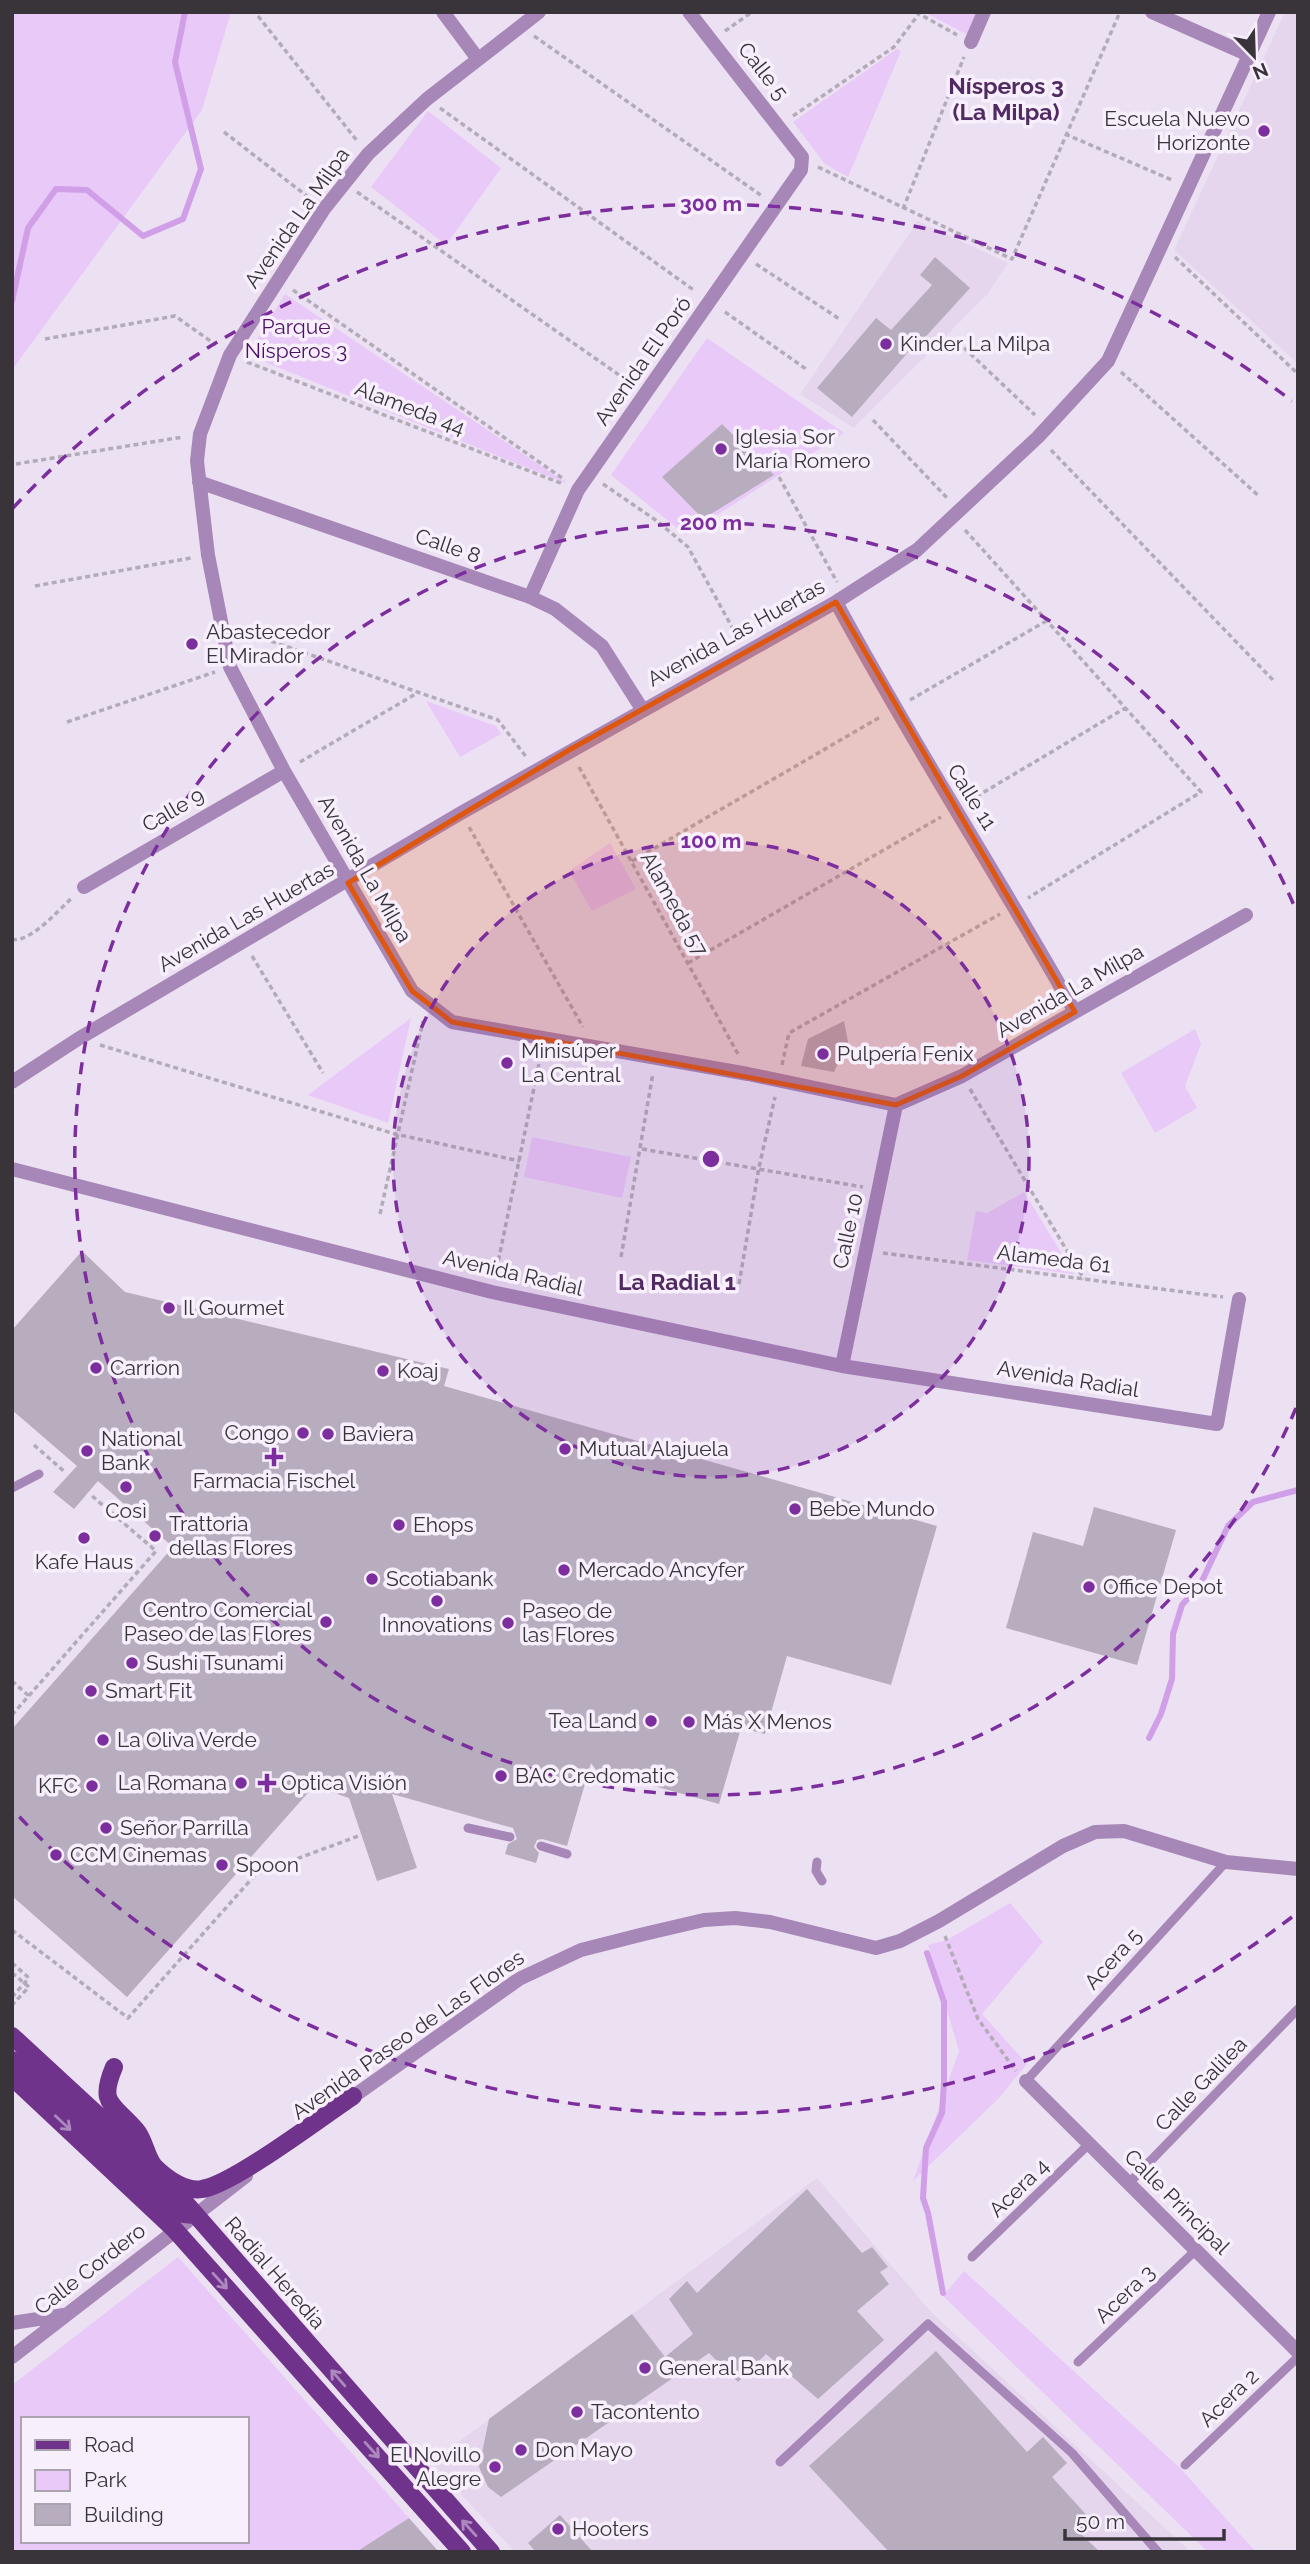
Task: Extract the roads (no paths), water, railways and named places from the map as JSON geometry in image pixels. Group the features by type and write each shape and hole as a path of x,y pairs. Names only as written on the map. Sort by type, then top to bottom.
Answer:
{"main road":[{"name":"Radial Heredia","path":"12,2036 78,2106 153,2166 491,2552"},
{"path":"12,2060 78,2106 176,2213 194,2215"},
{"path":"78,2106 114,2067 106,2087 107,2097 137,2131 153,2166 186,2188 215,2186 353,2096"},
{"path":"14,2081 175,2230 462,2552"}],"street":[{"path":"443,12 478,59"},
{"name":"Avenida La Milpa","path":"539,12 427,99 368,154 346,185 324,209 230,355 200,434 197,461 208,555 230,667 284,771 412,991 452,1022 748,1074 896,1105 962,1076 1246,915"},
{"name":"Calle 5","path":"688,12 802,157"},
{"path":"971,42 984,12"},
{"path":"1152,12 1249,55"},
{"name":"Avenida Las Huertas","path":"12,1082 78,1039 348,883 461,813 840,599 917,550 1043,432 1108,361 1269,12"},
{"name":"Avenida El Poró","path":"530,597 578,489 801,170 802,157"},
{"name":"Calle 8","path":"199,482 530,597 555,609 602,646 642,709"},
{"name":"Calle 11","path":"840,599 894,709 1015,906 1075,1012"},
{"name":"Calle 9","path":"84,887 284,771"},
{"name":"Calle 10","path":"842,1366 896,1105"},
{"name":"Avenida Radial","path":"12,1169 492,1292 842,1366 1217,1424 1238,1300"},
{"name":"Avenida Paseo de Las Flores","path":"194,2215 353,2096 519,1979 581,1950 704,1920 736,1918 770,1923 876,1948 900,1941 939,1921 1063,1846 1095,1832 1124,1831 1226,1862 1298,1869"},
{"name":"Calle Principal","path":"1026,2081 1298,2354"},
{"name":"Calle Cordero","path":"12,2357 194,2215"},
{"path":"12,2323 65,2314"}],"lane":[{"path":"12,1488 39,1475"},
{"path":"468,1828 510,1837"},
{"path":"541,1846 567,1854"},
{"path":"817,1862 817,1871 822,1881"},
{"name":"Acera 5","path":"1026,2081 1226,1862"},
{"name":"Calle Galilea","path":"1129,2183 1298,2008"},
{"name":"Acera 4","path":"972,2257 1090,2144"},
{"name":"Acera 3","path":"1078,2362 1196,2250"},
{"path":"780,2462 928,2324 1072,2453 1158,2552"},
{"name":"Acera 2","path":"1185,2465 1298,2354"}],"waterway":[{"path":"12,301 28,228 56,189 87,190 143,236 183,219 201,169 175,62 185,12"},
{"path":"1149,1738 1161,1714 1172,1679 1173,1634 1182,1605 1201,1583 1228,1526 1253,1502 1298,1490"},
{"path":"927,1953 944,2002 944,2083 942,2113 926,2148 923,2198 943,2293"}],"place":[{"name":"Escuela Nuevo Horizonte","path":"1264,131"},
{"name":"Kinder La Milpa","path":"886,344"},
{"name":"Iglesia Sor María Romero","path":"721,449"},
{"name":"Abastecedor El Mirador","path":"192,644"},
{"name":"Pulpería Fenix","path":"823,1054"},
{"name":"Minisúper La Central","path":"507,1063"},
{"name":"Il Gourmet","path":"169,1308"},
{"name":"Carrion","path":"96,1368"},
{"name":"Koaj","path":"383,1371"},
{"name":"Congo","path":"303,1433"},
{"name":"Baviera","path":"328,1434"},
{"name":"Mutual Alajuela","path":"565,1449"},
{"name":"National Bank","path":"87,1451"},
{"name":"Farmacia Fischel","path":"274,1457"},
{"name":"Così","path":"126,1487"},
{"name":"Bebe Mundo","path":"795,1509"},
{"name":"Ehops","path":"399,1525"},
{"name":"Trattoria dellas Flores","path":"155,1536"},
{"name":"Kafe Haus","path":"84,1538"},
{"name":"Mercado Ancyfer","path":"564,1570"},
{"name":"Scotiabank","path":"372,1579"},
{"name":"Office Depot","path":"1089,1587"},
{"name":"Innovations","path":"437,1601"},
{"name":"Centro Comercial Paseo de las Flores","path":"326,1622"},
{"name":"Paseo de las Flores","path":"508,1623"},
{"name":"Sushi Tsunami","path":"132,1663"},
{"name":"Smart Fit","path":"91,1691"},
{"name":"Tea Land","path":"651,1721"},
{"name":"Más X Menos","path":"689,1722"},
{"name":"La Oliva Verde","path":"103,1740"},
{"name":"BAC Credomatic","path":"501,1776"},
{"name":"La Romana","path":"241,1783"},
{"name":"Optica Visión","path":"267,1783"},
{"name":"KFC","path":"92,1786"},
{"name":"Señor Parrilla","path":"106,1828"},
{"name":"CCM Cinemas","path":"56,1855"},
{"name":"Spoon","path":"222,1865"},
{"name":"General Bank","path":"645,2368"},
{"name":"Tacontento","path":"577,2412"},
{"name":"Don Mayo","path":"521,2450"},
{"name":"El Novillo Alegre","path":"495,2467"},
{"name":"Hooters","path":"558,2529"}],"district":[{"name":"Nísperos 3 (La Milpa)","path":"1006,99"},
{"name":"La Radial 1","path":"677,1282"}],"park label":[{"name":"Parque Nísperos 3","path":"296,339"}]}
